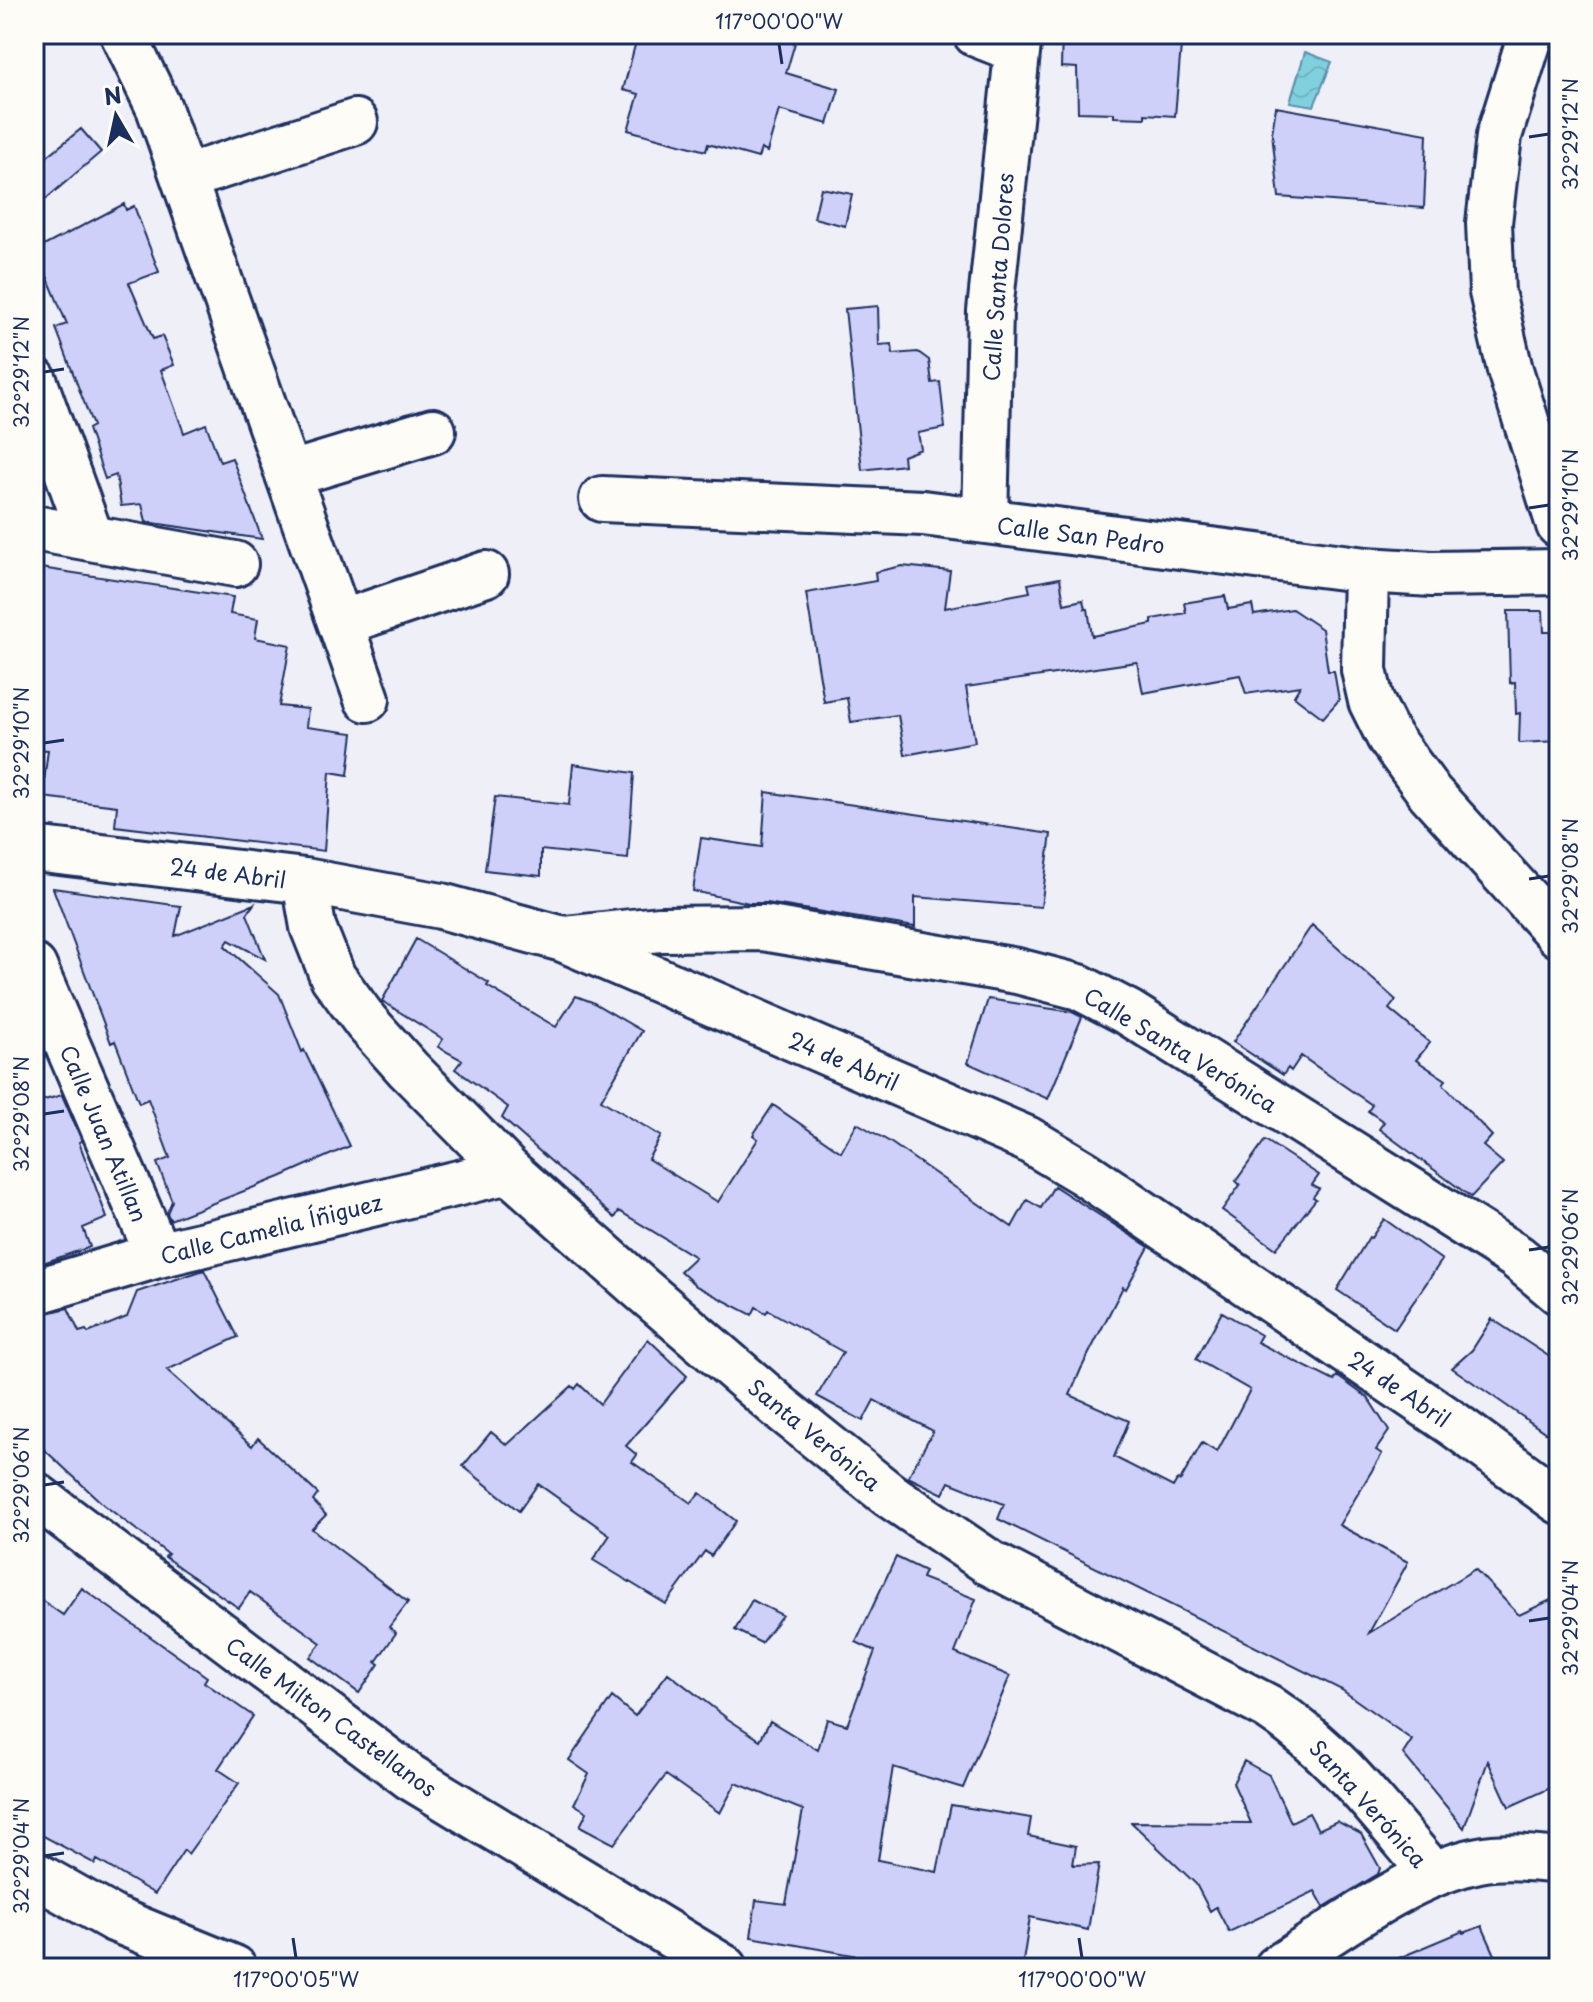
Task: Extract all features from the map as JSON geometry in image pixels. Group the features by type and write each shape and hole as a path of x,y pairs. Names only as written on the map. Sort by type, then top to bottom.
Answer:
{"street":[{"path":"123,34 159,108 367,699"},
{"path":"976,34 1018,42"},
{"path":"1531,34 1499,136 1489,223 1492,278 1510,370 1559,525"},
{"name":"Calle Santa Dolores","path":"985,521 990,311 1018,42"},
{"path":"184,178 355,122"},
{"path":"34,380 91,538"},
{"path":"288,475 433,431"},
{"name":"Calle San Pedro","path":"602,499 923,513 1366,570 1432,574 1559,572"},
{"path":"34,528 235,564"},
{"path":"1366,570 1364,670 1371,701 1389,737 1430,793 1559,935"},
{"path":"341,623 486,574"},
{"name":"24 de Abril","path":"34,849 305,881 441,906 563,939 1027,1139 1084,1173 1455,1425 1559,1501"},
{"name":"Santa Verónica","path":"305,881 313,927 341,989 408,1069 509,1171 766,1396 888,1494 990,1563 1268,1707 1301,1729 1332,1756 1432,1873"},
{"name":"Calle Santa Verónica","path":"563,939 660,929 763,928 1017,971 1079,987 1129,1013 1517,1257 1559,1292"},
{"name":"Calle Juan Atillan","path":"34,967 158,1255"},
{"name":"Calle Camelia Íñiguez","path":"34,1292 158,1255 509,1171"},
{"name":"Calle Milton Castellanos","path":"34,1494 410,1777 725,1968"},
{"path":"1277,1968 1432,1873 1480,1860 1520,1857 1559,1861"},
{"path":"34,1874 114,1919 234,1968"}],"water":[{"path":"1305,52 1332,62 1314,106 1290,102"}],"building":[{"path":"638,34 766,34 795,43 786,73 839,89 828,124 779,110 767,152 761,149 758,158 708,144 706,151 628,130 639,94 623,90"},
{"path":"1062,34 1182,34 1175,116 1145,114 1145,118 1114,117 1114,113 1078,112 1077,68 1061,67"},
{"path":"1276,107 1427,134 1424,208 1279,197 1272,133"},
{"path":"81,129 101,152 34,209 34,167"},
{"path":"821,188 852,194 845,226 814,218"},
{"path":"124,204 126,210 134,206 159,272 129,283 153,339 162,336 174,365 161,370 184,433 206,424 220,462 232,458 262,539 146,522 142,504 121,506 116,475 105,479 88,429 93,426 56,328 67,324 36,250"},
{"path":"878,306 879,345 892,344 893,354 918,352 929,360 932,383 940,382 945,428 918,433 921,449 903,456 904,465 862,470 845,309"},
{"path":"902,566 950,571 945,608 1030,592 1028,584 1060,578 1064,604 1083,600 1085,609 1088,609 1092,636 1152,624 1152,619 1186,613 1184,603 1225,596 1228,609 1252,605 1254,615 1292,609 1322,629 1328,671 1334,671 1339,700 1323,718 1294,696 1300,686 1246,694 1240,675 1143,693 1137,662 966,687 975,742 905,755 898,715 851,722 847,698 824,702 806,593 876,581 875,572"},
{"path":"34,567 233,597 230,614 258,619 255,638 290,645 279,706 308,709 306,727 353,733 348,775 330,772 324,851 115,826 117,806 42,797 48,750 34,749"},
{"path":"1508,611 1543,611 1544,632 1559,632 1559,741 1519,743 1520,713 1516,714 1515,682 1510,683"},
{"path":"573,764 634,773 628,859 541,850 541,876 485,870 495,797 569,805"},
{"path":"766,792 1051,834 1041,907 915,897 915,927 767,903 749,903 693,891 701,838 762,847"},
{"path":"53,888 181,906 175,936 254,904 247,914 265,959 229,940 225,946 279,994 302,1052 304,1050 350,1146 170,1220 167,1213 172,1201 157,1163 170,1158 148,1099 139,1103 115,1041 111,1043"},
{"path":"1312,925 1396,1000 1389,1009 1430,1043 1416,1060 1446,1080 1443,1084 1492,1136 1483,1146 1503,1163 1471,1197 1379,1129 1384,1122 1368,1111 1372,1105 1301,1056 1291,1071 1288,1068 1283,1075 1233,1042"},
{"path":"416,939 556,1027 576,996 642,1031 601,1100 661,1136 648,1159 718,1202 758,1139 753,1135 773,1105 841,1152 857,1123 890,1142 1012,1227 1027,1200 1041,1208 1054,1186 1149,1247 1126,1289 1123,1287 1070,1395 1129,1421 1114,1457 1173,1487 1177,1480 1180,1481 1202,1443 1217,1452 1250,1390 1196,1359 1222,1312 1261,1335 1257,1342 1334,1381 1337,1376 1368,1398 1389,1431 1376,1450 1382,1454 1339,1525 1408,1562 1369,1633 1475,1569 1519,1615 1559,1596 1559,1784 1509,1807 1488,1761 1464,1828 1403,1754 1412,1740 1342,1690 998,1519 1004,1504 949,1482 943,1494 908,1477 933,1431 874,1400 863,1421 817,1396 843,1352 768,1310 766,1313 756,1307 752,1315 696,1286 680,1271 695,1257 619,1211 615,1218 502,1118 508,1107 455,1069 462,1060 438,1047 443,1039 382,1001"},
{"path":"988,999 1072,1012 1082,1017 1048,1099 968,1063"},
{"path":"62,1095 82,1141 79,1142 107,1218 83,1228 90,1247 34,1266 34,1103"},
{"path":"1265,1140 1319,1175 1312,1185 1319,1189 1313,1197 1316,1199 1276,1249 1222,1210 1240,1185 1236,1181"},
{"path":"1384,1219 1442,1260 1395,1329 1337,1290 1369,1237"},
{"path":"204,1270 238,1337 167,1370 252,1446 258,1438 318,1494 313,1501 326,1515 312,1529 408,1602 389,1627 396,1633 359,1693 310,1657 321,1643 250,1592 239,1608 183,1570 165,1557 168,1554 104,1505 34,1440 34,1316 68,1308 79,1332 86,1330 88,1333 127,1317 137,1292"},
{"path":"1492,1319 1559,1363 1559,1442 1452,1368 1472,1350"},
{"path":"648,1339 687,1376 626,1446 637,1455 632,1462 691,1503 700,1493 736,1521 711,1556 705,1551 666,1604 593,1560 610,1535 538,1484 519,1511 463,1466 491,1432 507,1445 572,1386 575,1389 579,1384 600,1404"},
{"path":"896,1557 925,1571 922,1578 976,1599 955,1653 1010,1676 963,1788 893,1767 878,1860 937,1872 951,1805 1031,1818 1028,1836 1076,1846 1073,1865 1099,1864 1088,1930 1030,1917 1022,1968 926,1968 751,1937 756,1900 786,1904 803,1810 736,1783 720,1813 666,1775 614,1844 580,1826 587,1812 574,1804 589,1774 569,1760 612,1697 635,1716 668,1673 760,1740 770,1721 818,1750 827,1719 847,1725 875,1651 856,1642"},
{"path":"82,1588 207,1677 204,1682 253,1716 218,1769 239,1783 188,1854 184,1850 155,1894 97,1860 95,1864 34,1831 34,1595 63,1615"},
{"path":"752,1600 782,1615 761,1643 735,1630"},
{"path":"1244,1761 1269,1775 1291,1822 1309,1813 1318,1830 1337,1821 1361,1834 1380,1868 1378,1874 1324,1907 1315,1891 1229,1932 1216,1907 1210,1911 1196,1884 1131,1822 1251,1823 1233,1783"},
{"path":"1482,1926 1501,1968 1375,1968 1463,1931"}]}
